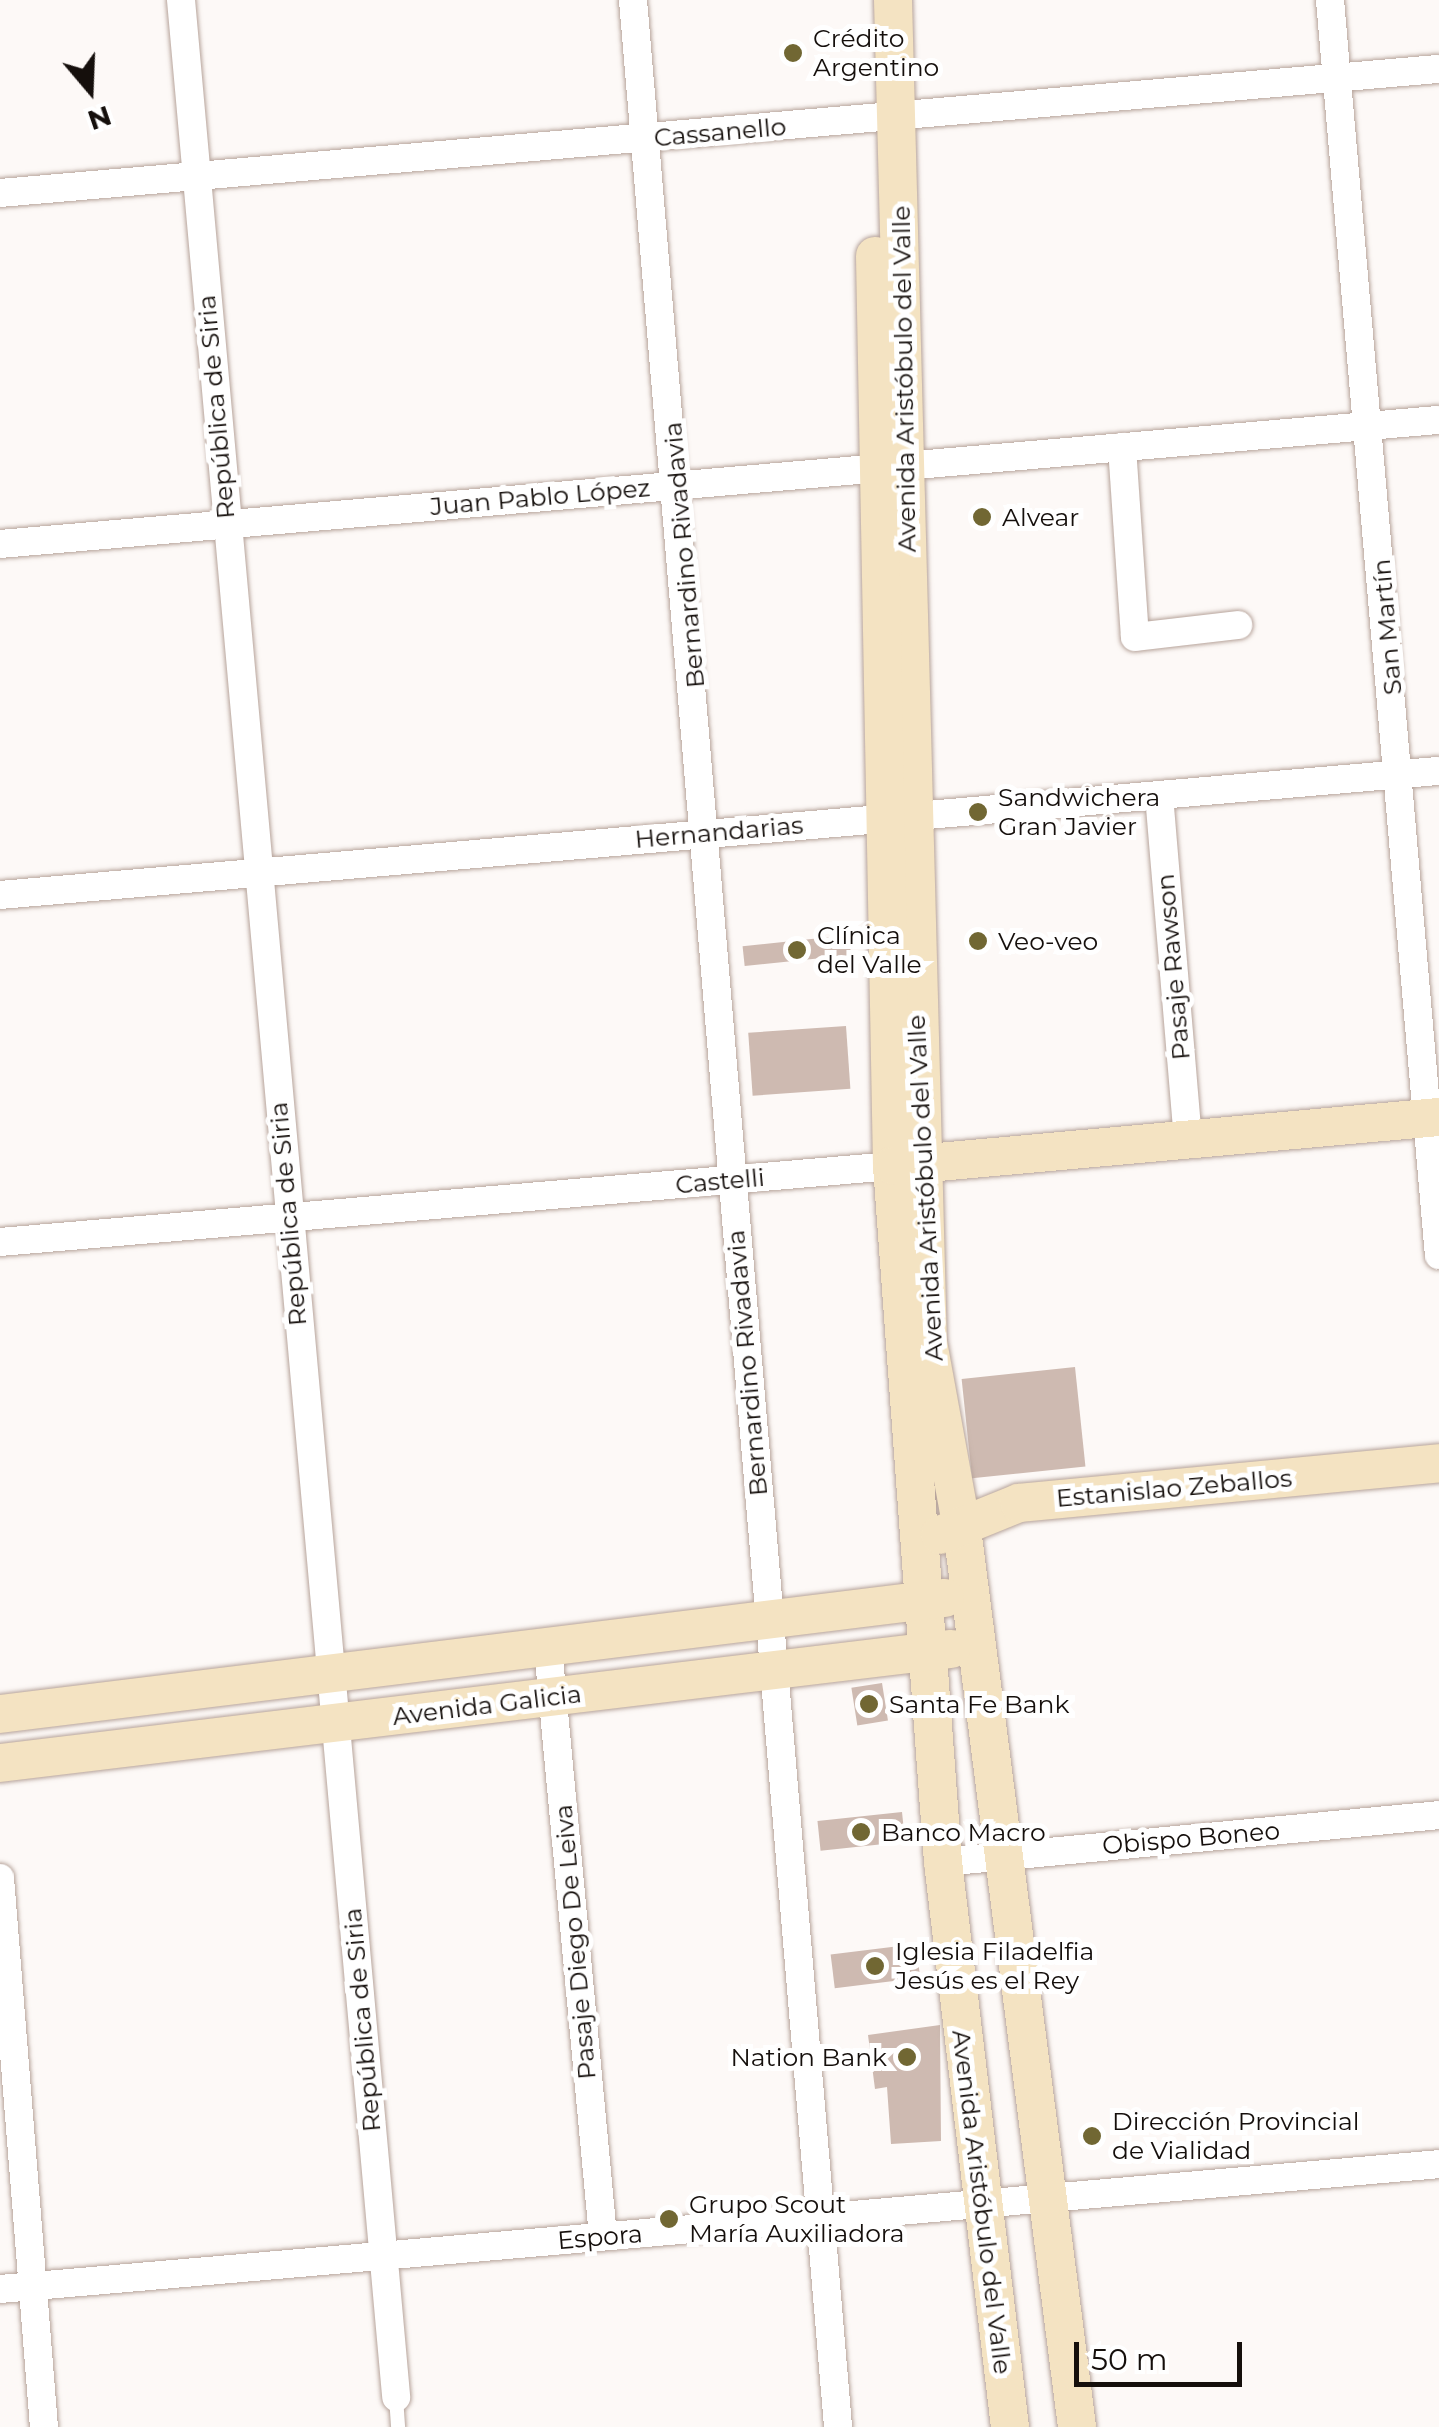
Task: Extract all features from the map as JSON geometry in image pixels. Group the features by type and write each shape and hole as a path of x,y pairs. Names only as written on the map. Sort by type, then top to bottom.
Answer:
{"main road":[{"name":"Avenida Aristóbulo del Valle","path":"868,0 885,118"},
{"name":"Avenida Aristóbulo del Valle","path":"894,0 885,118 916,1531 943,1862 978,2202 1010,2427"},
{"name":"Castelli","path":"906,1165 1432,1117"},
{"name":"Avenida Aristóbulo del Valle","path":"906,1165 928,1342 962,1529 997,1856 1042,2199 1077,2427"},
{"name":"Estanislao Zeballos","path":"916,1531 962,1529 1020,1503 1439,1463"},
{"name":"Avenida Galicia","path":"0,1714 968,1595"},
{"name":"Avenida Galicia","path":"0,1763 973,1646"}],"street":[{"name":"República de Siria","path":"181,0 396,2398"},
{"name":"Bernardino Rivadavia","path":"633,0 680,486 732,1180 838,2427"},
{"name":"San Martín","path":"1330,0 1432,1117 1439,1255"},
{"name":"Cassanello","path":"0,193 1439,70"},
{"name":"Juan Pablo López","path":"0,544 1439,420"},
{"path":"1122,446 1135,637 1238,624"},
{"name":"Hernandarias","path":"0,895 1439,772"},
{"name":"Pasaje Rawson","path":"1159,795 1188,1140"},
{"name":"Castelli","path":"0,1242 906,1165"},
{"name":"Pasaje Diego De Leiva","path":"548,1648 603,2236"},
{"name":"Obispo Boneo","path":"943,1862 1439,1816"},
{"path":"0,1878 44,2427"},
{"name":"Espora","path":"0,2289 1439,2164"}],"lane":[{"name":"República de Siria","path":"396,2398 398,2427"}],"building":[{"name":"Clínica del Valle","path":"849,935 851,955 745,966 743,946"},
{"path":"846,1026 850,1089 753,1096 748,1033"},
{"path":"1075,1367 1085,1466 972,1478 962,1379"},
{"name":"Santa Fe Bank","path":"882,1683 888,1721 857,1725 851,1688"},
{"name":"Banco Macro","path":"902,1812 905,1842 821,1851 817,1821"},
{"name":"Iglesia Filadelfia Jesús es el Rey","path":"916,1944 920,1978 835,1988 831,1954"},
{"path":"940,2025 941,2141 891,2144 887,2087 875,2089 868,2035"}],"place":[{"name":"Crédito Argentino","path":"793,53"},
{"name":"Alvear","path":"982,517"},
{"name":"Sandwichera Gran Javier","path":"978,812"},
{"name":"Veo-veo","path":"978,941"},
{"name":"Clínica del Valle","path":"797,950"},
{"name":"Santa Fe Bank","path":"869,1704"},
{"name":"Banco Macro","path":"861,1832"},
{"name":"Iglesia Filadelfia Jesús es el Rey","path":"875,1966"},
{"name":"Nation Bank","path":"907,2057"},
{"name":"Dirección Provincial de Vialidad","path":"1092,2136"},
{"name":"Grupo Scout María Auxiliadora","path":"669,2219"}]}
